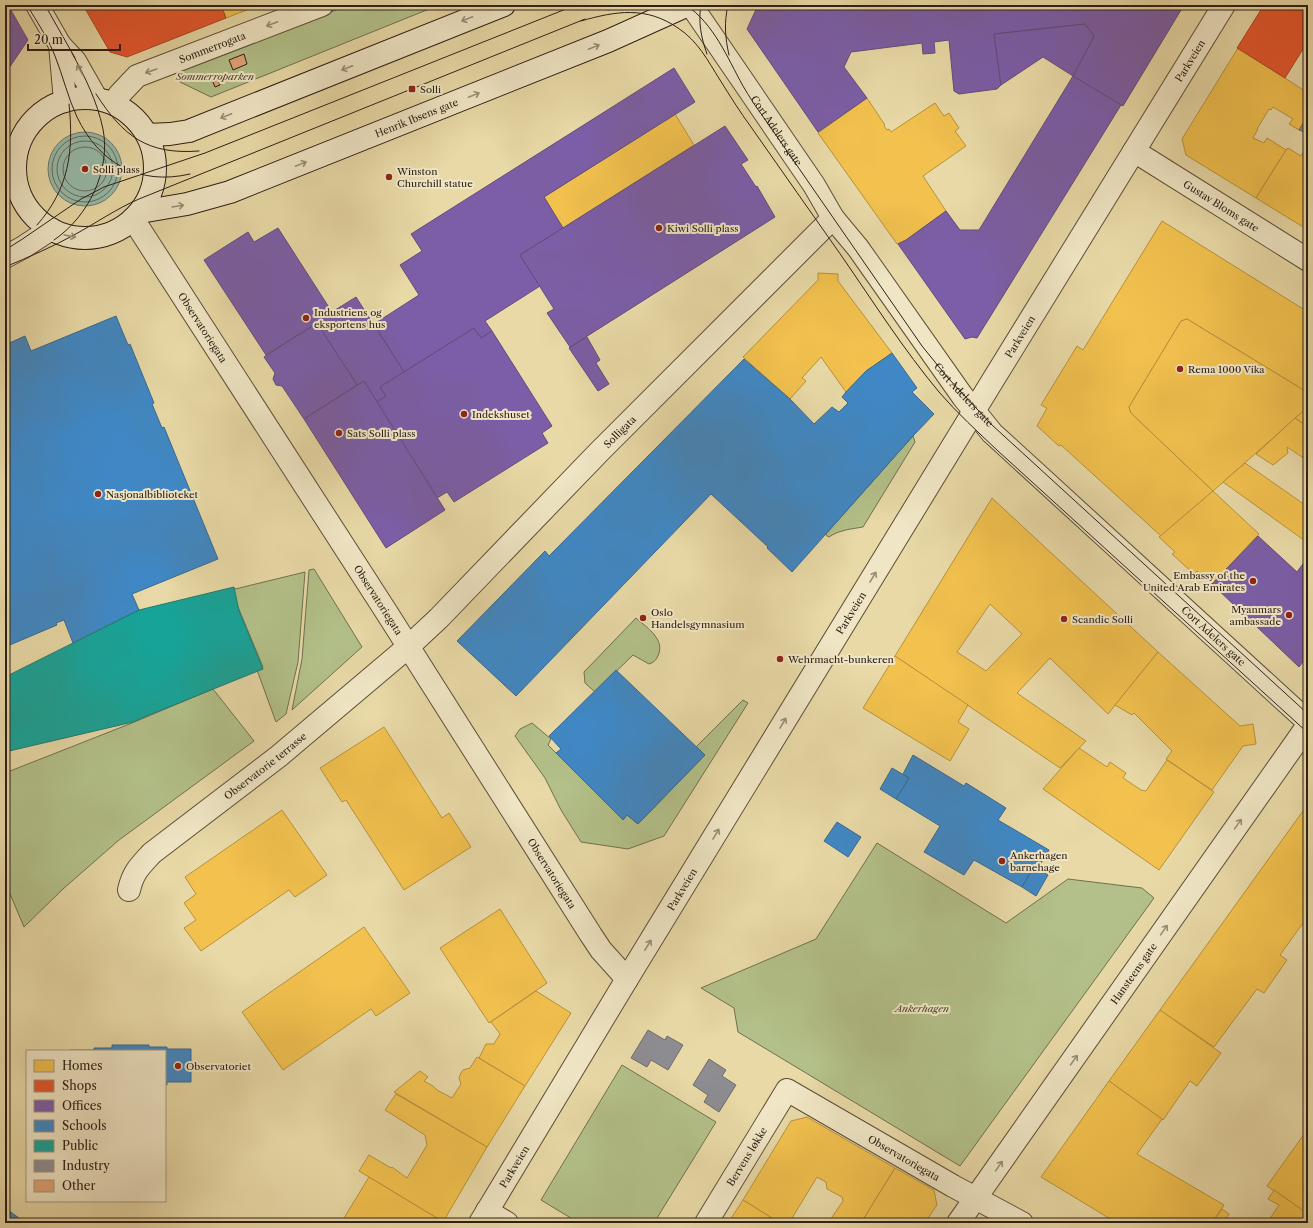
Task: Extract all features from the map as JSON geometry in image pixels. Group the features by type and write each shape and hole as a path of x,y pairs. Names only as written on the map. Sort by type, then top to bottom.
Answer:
{"street":[{"path":"37,5 60,45 75,61 105,101"},
{"name":"Sommerrogata","path":"105,101 119,95 138,76 322,5"},
{"path":"147,135 189,131 504,5"},
{"name":"Henrik Ibsens gate","path":"136,215 187,204 230,192 608,41 690,5"},
{"name":"Cort Adelers gate","path":"690,5 814,185 833,218 858,248 974,411 998,440 1308,724"},
{"name":"Parkveien","path":"484,1217 627,978 1224,5"},
{"path":"60,45 66,100"},
{"path":"86,98 105,101 122,108 136,120 147,135 154,153 155,172 153,186 148,200 136,215 119,229 102,236 85,238 67,236 51,229 33,215 13,191 16,181 15,166 17,150 14,136 40,114 52,106 66,100 86,98"},
{"name":"Gustav Bloms gate","path":"1134,151 1308,260"},
{"name":"Observatoriegata","path":"136,215 591,935 601,950 627,978"},
{"name":"Solligata","path":"408,647 460,597 598,453 833,218"},
{"path":"5,257 51,229"},
{"name":"Observatorie terrasse","path":"128,890 132,877 139,866 152,853 279,756 408,647"},
{"name":"Hansteens gate","path":"958,1223 1308,724"},
{"name":"Observatoriegata","path":"787,1090 953,1186 1022,1223"},
{"name":"Bervens løkke","path":"706,1223 787,1090"},
{"path":"484,1217 507,1223"}],"green space":[{"name":"Sommerroparken","path":"349,5 439,5 211,97 180,82 179,77 181,70"},
{"path":"913,436 915,442 863,527 841,531 829,537 827,536 826,534"},
{"path":"314,569 362,647 292,710 302,659 309,570"},
{"path":"305,572 298,662 286,714 276,722 257,670 263,667 231,590"},
{"path":"636,618 653,633 659,642 660,648 657,657 649,664 633,655 595,692 585,683 584,672"},
{"path":"213,689 254,741 119,840 63,889 24,927 5,882 5,773"},
{"path":"743,700 748,703 664,836 628,849 581,842 561,810 545,778 515,736 520,729 532,723 551,739 548,745 623,820 627,815 638,824 705,755 696,747"},
{"name":"Ankerhagen","path":"877,843 1006,923 1068,879 1142,888 1154,898 960,1166 738,1032 734,1008 701,988 816,939"},
{"path":"622,1065 716,1122 654,1223 579,1223 541,1200"}],"water":[{"path":"85,132 99,135 111,143 119,155 122,169 119,183 111,195 99,203 85,206 71,203 59,195 51,183 48,169 51,155 59,143 71,135"}],"building: Homes":[{"path":"221,5 256,5 257,6 226,18"},
{"path":"1238,48 1308,93 1308,115 1299,130 1289,124 1293,119 1273,107 1271,110 1269,109 1257,129 1253,138 1264,143 1267,138 1286,150 1256,198 1186,155 1182,139"},
{"path":"867,98 885,125 884,126 891,132 935,103 944,116 949,113 959,128 955,131 966,146 923,176 946,211 906,240 897,244 818,133"},
{"path":"675,114 694,145 563,228 544,197"},
{"path":"1308,144 1308,230 1256,198 1286,150 1288,148 1301,156"},
{"path":"1162,221 1308,312 1308,396 1302,389 1187,319 1181,321 1129,407 1131,413 1213,491 1161,536 1061,445 1059,446 1037,426 1047,408 1041,405 1077,346 1083,350"},
{"path":"818,273 838,274 838,281 892,353 866,371 846,392 821,357 802,378 806,381 790,399 743,357 818,280"},
{"path":"1187,319 1302,389 1308,396 1308,407 1213,491 1131,413 1129,407 1181,321"},
{"path":"1308,407 1308,427 1295,418"},
{"path":"1295,418 1308,427 1308,461 1287,447 1288,453 1273,465 1256,454"},
{"path":"1245,463 1308,507 1308,543 1223,482"},
{"path":"1213,491 1259,534 1212,584 1197,571 1194,574 1172,554 1175,552 1159,537"},
{"name":"Scandic Solli","path":"992,498 1158,652 1108,714 1050,658 1017,693 1086,741 1060,768 895,656","holes":["990,604 1022,634 986,671 957,652"]},
{"path":"1158,652 1240,726 1253,724 1256,744 1243,746 1212,790 1166,759 1172,751 1134,713 1132,715 1115,705"},
{"path":"895,656 968,705 958,722 969,729 950,761 863,708"},
{"path":"384,727 442,818 449,813 471,847 404,890 346,800 342,802 320,768"},
{"path":"1079,748 1107,767 1110,762 1126,773 1123,778 1141,790 1146,791 1167,760 1214,792 1159,870 1043,789"},
{"path":"1308,804 1308,916 1280,955 1287,960 1264,993 1257,989 1214,1047 1160,1010"},
{"path":"282,810 327,875 295,897 289,890 201,951 184,928 196,920 184,903 196,894 185,877"},
{"path":"500,909 547,983 489,1023 440,948"},
{"path":"364,927 410,993 376,1016 371,1009 283,1070 242,1012"},
{"path":"536,991 571,1013 525,1086 479,1058 486,1044 494,1044 500,1034 491,1022"},
{"path":"1160,1010 1221,1053 1197,1086 1190,1081 1163,1120 1109,1081"},
{"path":"477,1057 525,1086 487,1147 394,1092 420,1071 428,1077 424,1081 452,1098 461,1084 459,1078 461,1073 463,1070 470,1068"},
{"path":"1109,1081 1162,1119 1137,1154 1224,1205 1212,1223 1117,1223 1041,1177"},
{"path":"396,1094 487,1147 443,1222 359,1171 369,1155 391,1168 392,1167 407,1178 427,1145 425,1135 385,1110"},
{"path":"807,1117 895,1168 861,1223 828,1223 843,1201 842,1197 827,1189 826,1182 817,1177 789,1223 780,1223 743,1200 791,1121"},
{"path":"1308,1130 1308,1214 1267,1186"},
{"path":"895,1168 934,1190 937,1205 925,1223 861,1223"},
{"path":"369,1177 440,1220 439,1223 341,1223"},
{"path":"1274,1190 1308,1214 1308,1223 1267,1223 1279,1205 1268,1199"},
{"path":"743,1200 780,1223 728,1223"},
{"path":"1222,1209 1229,1214 1223,1223 1212,1223"}],"building: Shops":[{"path":"83,5 221,5 226,18 127,57 110,52"},
{"path":"1264,5 1308,5 1308,41 1285,78 1237,48"}],"building: Offices":[{"path":"5,5 8,5 28,40 5,74"},
{"path":"758,5 1184,5 1123,106 1073,76 1094,36 1085,24 994,34 1001,85 997,89 959,94 954,91 949,40 934,42 935,53 923,54 922,43 851,52 844,67 867,98 818,132 747,29"},
{"path":"1085,24 1094,36 1073,76 1043,57 1001,85 994,34"},
{"path":"674,68 695,102 544,197 563,228 520,255 540,286 485,321 492,331 481,338 474,328 404,372 374,324 419,295 400,265 422,251 411,234"},
{"path":"1073,76 1121,105 977,338 972,337 965,339 898,244 906,240 946,211 960,230 979,230"},
{"path":"725,126 748,160 741,164 756,187 757,186 775,217 570,347 547,313 554,309 520,255"},
{"name":"Industriens og eksportens hus","path":"278,228 332,312 356,297 404,372 380,387 386,396 377,402 364,381 357,385 317,323 266,355 204,260 248,232 254,242"},
{"name":"Industriens og eksportens hus","path":"317,323 357,385 304,419 282,386 276,385 273,379 275,373 264,357"},
{"name":"Indekshuset","path":"474,328 481,338 492,331 552,426 542,433 548,443 454,502 447,492 437,498 377,402 386,396 380,387"},
{"path":"587,337 600,360 596,363 609,384 598,391 569,348"},
{"path":"364,381 445,510 386,548 304,419"},
{"path":"1258,536 1297,572 1308,557 1308,655 1299,667 1212,584"}],"building: Schools":[{"name":"Nasjonalbiblioteket","path":"116,316 128,345 130,344 154,403 152,404 162,428 164,427 218,559 132,594 139,610 73,643 64,620 56,623 57,625 5,647 5,345 25,336 31,351"},
{"path":"892,353 917,388 912,392 934,414 792,572 767,548 768,547 711,494 516,696 457,641 545,551 549,556 744,359 790,399 814,424 832,407 839,412 848,403 842,397 846,392 866,371"},
{"path":"616,670 705,755 638,824 627,815 623,820 556,753 561,749 549,736"},
{"path":"913,755 964,786 966,783 1006,808 998,820 1049,850 1038,868 1034,867 1022,887 974,860 964,875 924,852 940,826 896,799 909,778 903,774"},
{"path":"892,768 909,778 896,799 880,789"},
{"path":"837,822 861,837 848,857 824,841"},
{"path":"1034,867 1048,875 1036,896 1022,887"},
{"name":"Observatoriet","path":"112,1045 149,1045 149,1047 167,1047 167,1049 191,1049 191,1082 167,1082 166,1085 166,1050 94,1050 94,1048 112,1048"},
{"path":"5,1208 26,1223 5,1223"}],"building: Public":[{"path":"234,587 239,611 263,669 133,722 5,752 5,677 139,610"}],"building: Industry":[{"path":"1308,115 1308,129 1306,128 1304,132 1299,130"},
{"path":"648,1030 665,1040 667,1036 683,1045 668,1070 651,1060 647,1067 631,1058"},
{"path":"1308,1032 1308,1042 1303,1039"},
{"path":"709,1059 726,1070 722,1076 736,1085 719,1112 704,1102 708,1095 693,1085"}],"building: Other":[{"path":"244,54 247,64 233,70 229,60"},
{"path":"218,80 220,85 215,87 213,82"}],"tram line":[{"path":"27,5 52,49 77,117 86,133 97,147 109,158 123,167 138,173 154,177 171,177 190,174"},
{"path":"45,5 75,58"},
{"path":"5,250 81,199 104,187 205,153 576,5"},
{"path":"608,10 622,5"},
{"path":"686,5 696,13 712,31 757,108 922,346 948,378 992,425 1308,714"},
{"path":"701,5 701,30 707,54"},
{"path":"728,5 726,30 729,55"},
{"path":"581,21 619,13 642,13 666,21 685,33 702,52 743,116 914,360 946,400 998,451 1308,733"},
{"path":"5,267 66,239 139,199 585,19"},
{"path":"54,240 77,219 87,206 100,177 104,161 105,145 103,129 90,90 72,53"},
{"path":"96,94 116,121 138,140 165,150 199,151"},
{"path":"37,225 56,198 63,183 67,169 71,138 69,104"}],"place":[{"name":"Solli","path":"412,89"},
{"name":"Solli plass","path":"85,169"},
{"name":"Winston Churchill statue","path":"389,177"},
{"name":"Kiwi Solli plass","path":"659,228"},
{"name":"Industriens og eksportens hus","path":"306,318"},
{"name":"Rema 1000 Vika","path":"1180,369"},
{"name":"Indekshuset","path":"464,414"},
{"name":"Sats Solli plass","path":"339,433"},
{"name":"Nasjonalbiblioteket","path":"98,494"},
{"name":"Embassy of the United Arab Emirates","path":"1253,581"},
{"name":"Myanmars ambassade","path":"1289,615"},
{"name":"Oslo Handelsgymnasium","path":"643,618"},
{"name":"Scandic Solli","path":"1064,619"},
{"name":"Wehrmacht-bunkeren","path":"780,659"},
{"name":"Ankerhagen barnehage","path":"1002,861"},
{"name":"Observatoriet","path":"178,1066"}]}
